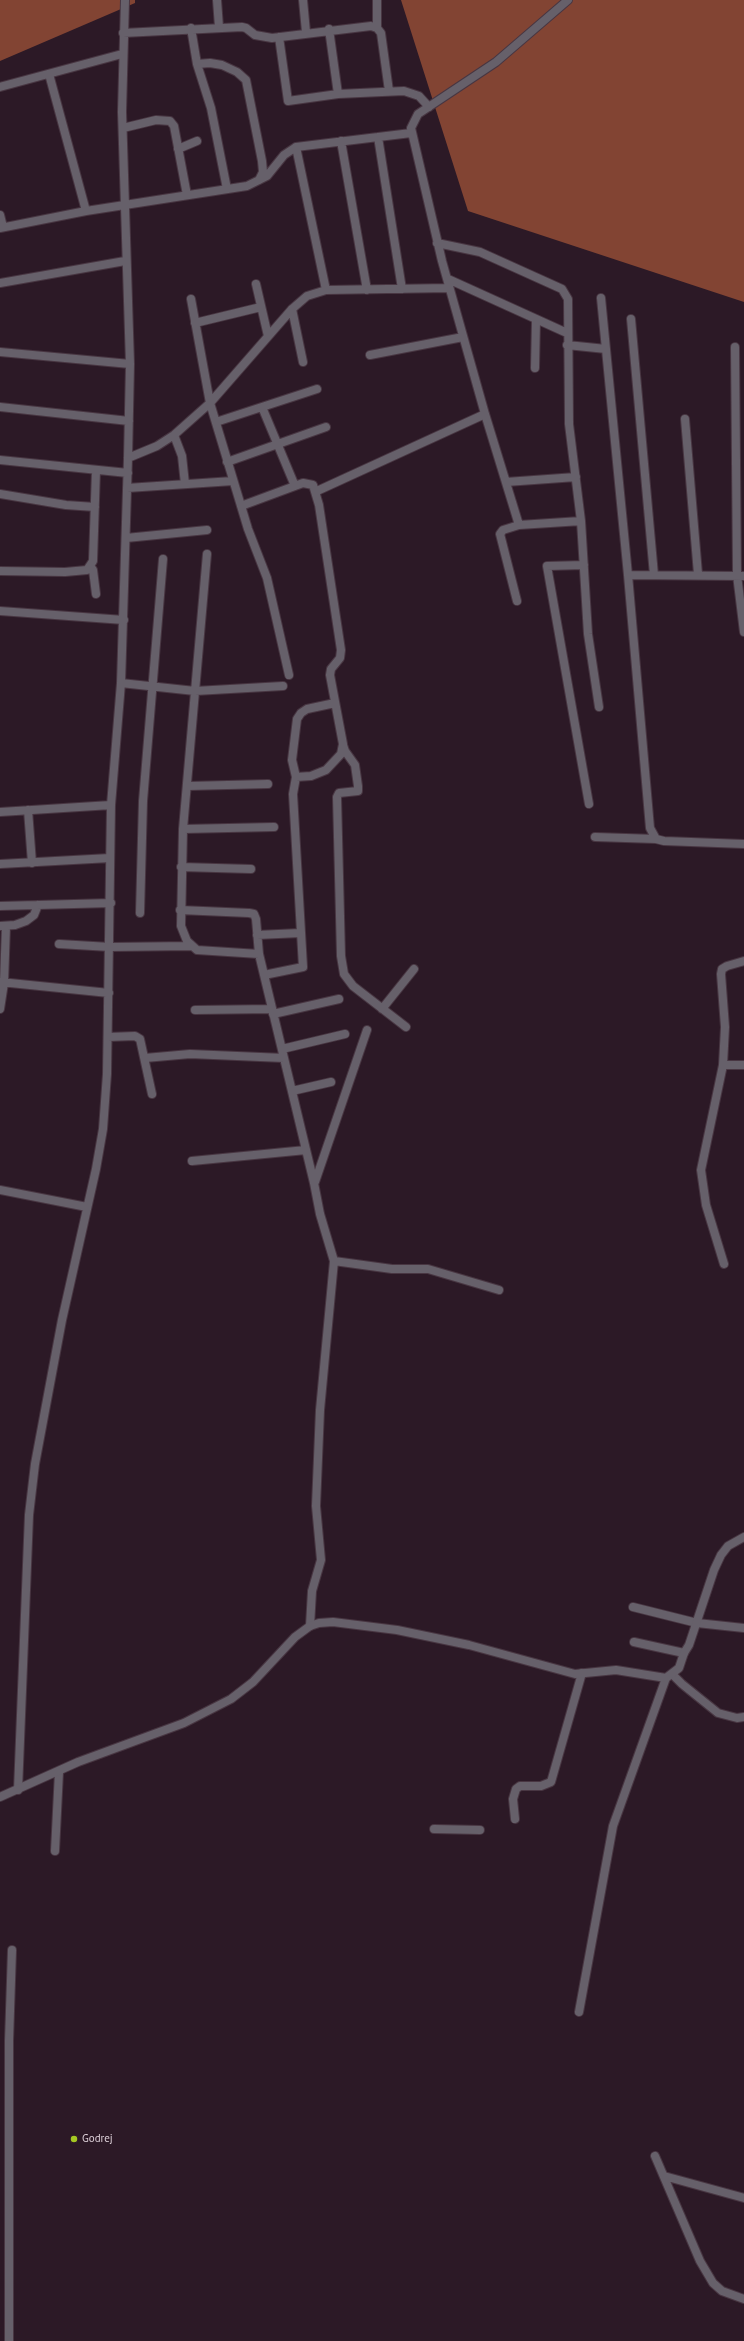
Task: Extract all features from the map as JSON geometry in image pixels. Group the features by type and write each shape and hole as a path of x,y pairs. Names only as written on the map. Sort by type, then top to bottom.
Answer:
{"street":[{"path":"18,1790 30,1515 35,1464 62,1320 103,1129 108,1037 111,903 111,805 121,683 128,473 130,364 125,262 122,54 125,0"},
{"path":"217,0 219,27"},
{"path":"303,0 306,32"},
{"path":"377,0 377,28 381,33 389,91"},
{"path":"519,525 485,414 448,284 411,133 413,122 418,114 496,62 568,0"},
{"path":"123,33 219,27 246,28 261,38 365,26 377,28"},
{"path":"192,28 197,64 211,108 227,189"},
{"path":"329,30 338,94"},
{"path":"279,37 288,101 338,94 389,91 413,92 429,107"},
{"path":"0,87 122,54"},
{"path":"197,64 210,63 222,65 237,72 246,80 262,161 263,172 257,181"},
{"path":"49,74 86,211"},
{"path":"123,128 156,120 170,121 174,126 187,195"},
{"path":"0,215 2,227 86,211 247,186 268,176 284,155 296,147 411,133"},
{"path":"378,136 402,289"},
{"path":"178,149 197,142"},
{"path":"341,142 367,290"},
{"path":"296,147 326,290"},
{"path":"438,243 480,252 562,289 568,299 567,333 570,424 581,521 588,634 598,707"},
{"path":"0,283 125,262"},
{"path":"256,284 268,336"},
{"path":"128,458 157,446 174,435 210,403 292,309 307,296 326,290 402,289 448,284 567,333"},
{"path":"601,298 628,575 650,828 656,839"},
{"path":"191,299 210,403 241,506 267,578 289,674"},
{"path":"195,323 261,307"},
{"path":"292,309 303,362"},
{"path":"631,319 654,575"},
{"path":"535,368 536,320"},
{"path":"370,354 463,337"},
{"path":"568,345 606,350"},
{"path":"735,347 740,576 744,632"},
{"path":"0,352 130,364"},
{"path":"216,422 317,389"},
{"path":"0,407 129,421"},
{"path":"262,407 295,486"},
{"path":"317,491 485,414"},
{"path":"686,419 698,574"},
{"path":"227,462 326,427"},
{"path":"174,435 182,456 185,484"},
{"path":"0,460 128,473"},
{"path":"0,571 79,572 87,570 93,560 96,470"},
{"path":"506,482 576,477"},
{"path":"127,488 233,481"},
{"path":"241,506 308,482 313,485 317,491 341,650 340,658 331,670 330,675 343,744 345,751 355,765 358,791 339,793 337,797 342,965 347,980 406,1027"},
{"path":"0,494 66,505 94,506"},
{"path":"517,601 500,534 503,530 519,525 581,521"},
{"path":"126,538 207,530"},
{"path":"207,554 188,786 183,829 180,910 182,933 190,946 197,950 259,954"},
{"path":"140,913 142,829 163,559"},
{"path":"90,566 93,570 96,594"},
{"path":"584,566 547,566 589,804"},
{"path":"628,575 698,574 740,576"},
{"path":"0,611 124,620"},
{"path":"121,683 195,691 283,686"},
{"path":"264,975 302,967 293,794 296,777 292,760 297,719 301,712 307,709 335,703"},
{"path":"296,777 311,776 326,770 341,754 343,744"},
{"path":"188,786 268,784"},
{"path":"0,812 111,805"},
{"path":"28,810 32,863"},
{"path":"183,829 274,827"},
{"path":"595,837 744,844"},
{"path":"0,864 110,858"},
{"path":"181,868 251,869"},
{"path":"0,906 111,903"},
{"path":"0,1009 3,926 26,921 34,914 38,905"},
{"path":"180,910 254,914 259,954 314,1183 320,1214 334,1261 320,1410 316,1506 321,1560 312,1591 310,1626"},
{"path":"257,935 300,933"},
{"path":"59,944 110,946 190,946"},
{"path":"724,1264 706,1205 701,1170 722,1065 725,1028 721,974 722,969 744,961"},
{"path":"382,1008 414,969"},
{"path":"2,983 109,993"},
{"path":"196,1010 273,1011 339,999"},
{"path":"314,1183 367,1030"},
{"path":"282,1049 344,1034"},
{"path":"108,1037 135,1036 140,1039 152,1094"},
{"path":"145,1058 190,1054 284,1058"},
{"path":"722,1065 744,1065"},
{"path":"292,1091 331,1082"},
{"path":"192,1161 306,1150"},
{"path":"0,1190 87,1207"},
{"path":"334,1261 392,1269 428,1269 499,1290"},
{"path":"579,2012 613,1826 670,1677 679,1668 684,1653 689,1645 714,1570 728,1546 744,1537"},
{"path":"633,1607 697,1623 744,1628"},
{"path":"0,1797 105,1752 184,1723 231,1699 253,1682 286,1645 310,1626 333,1622 397,1630 469,1645 575,1674 616,1670 670,1677 682,1684 718,1712 737,1718 744,1717"},
{"path":"634,1642 684,1653"},
{"path":"515,1819 514,1799 516,1789 520,1786 541,1786 551,1782 582,1673"},
{"path":"55,1852 59,1772"},
{"path":"434,1829 480,1830"},
{"path":"9,2341 9,2041 12,1950"},
{"path":"655,2156 700,2261 713,2283 722,2291 744,2299"},
{"path":"664,2176 744,2198"}],"shaded area":[{"path":"0,0 135,0 135,3 0,61"},
{"path":"401,0 744,0 744,302 468,211"}],"place":[{"name":"Godrej","path":"74,2139"}]}
